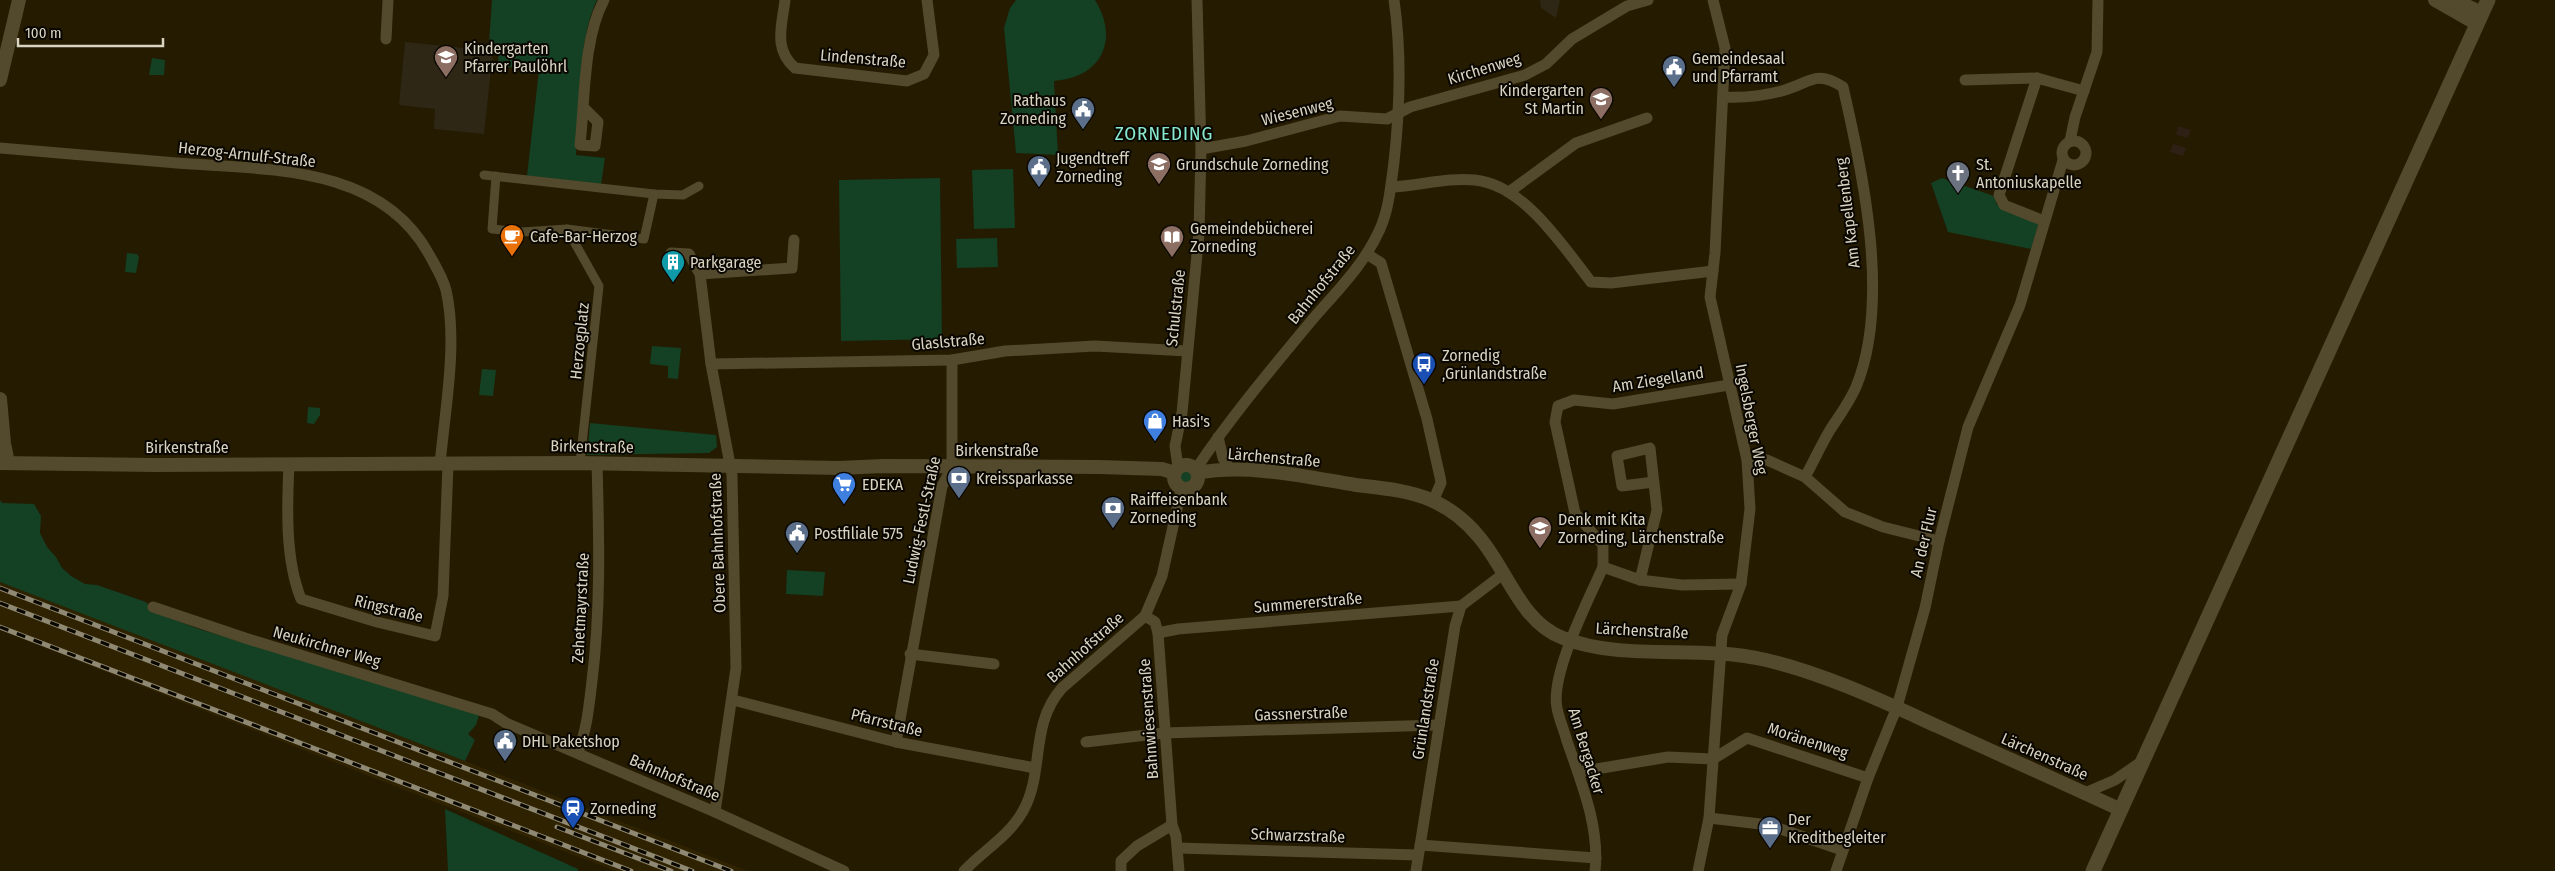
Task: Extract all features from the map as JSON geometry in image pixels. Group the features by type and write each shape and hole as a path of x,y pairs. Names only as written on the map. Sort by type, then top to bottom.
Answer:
{"main road":[{"path":"2093,871 2482,12"}],"street":[{"path":"0,39 10,0"},
{"path":"0,80 19,0"},
{"path":"386,40 388,0"},
{"path":"584,108 593,22 604,0"},
{"name":"Lindenstraße","path":"785,0 780,45 784,58 795,68 906,81 924,74 934,55 927,0"},
{"name":"Schulstraße","path":"1176,470 1175,446 1182,413 1199,233 1201,149 1197,0"},
{"name":"Bahnhofstraße","path":"1197,471 1218,437 1312,320 1346,283 1367,254 1381,228 1391,187 1400,112 1398,34 1394,0"},
{"name":"Kirchenweg","path":"1400,112 1410,107 1525,75 1546,64 1580,34 1627,6 1648,0"},
{"name":"Ingelsberger Weg","path":"1698,871 1709,818 1722,635 1741,584 1750,509 1747,460 1710,297 1725,48 1713,0"},
{"name":"An der Flur","path":"1836,871 1868,778 1897,708 1925,608 1939,541 1968,427 2020,305 2063,160 2062,149 2070,141 2097,52 2098,0"},
{"path":"2440,0 2482,12"},
{"path":"2454,0 2482,12"},
{"name":"Am Kapellenberg","path":"1723,97 1745,98 1786,90 1809,79 1830,78 1843,87 1854,136 1870,249 1868,334 1855,388 1805,477"},
{"path":"2037,78 1999,195 2004,205 2044,221"},
{"path":"1965,80 2037,78 2084,91"},
{"name":"Wiesenweg","path":"1201,149 1246,141 1340,116 1387,119 1400,112"},
{"path":"1509,192 1576,143 1647,118"},
{"path":"2063,160 2075,166 2086,158 2084,146 2078,141 2070,141"},
{"name":"Herzog-Arnulf-Straße","path":"0,148 290,172 341,182 362,191 390,209 410,227 423,243 446,290 451,343 444,464"},
{"path":"484,175 682,196 699,186"},
{"path":"496,176 492,229 522,232 567,229 644,239 654,194"},
{"path":"1391,187 1476,180 1509,192 1544,222 1591,282 1611,282 1713,271"},
{"name":"Herzogplatz","path":"567,229 599,286 580,463"},
{"path":"700,274 792,268 794,240"},
{"name":"Obere Bahnhofstraße","path":"671,253 690,254 700,274 711,364 731,467 737,646 733,700 715,812"},
{"path":"1367,254 1381,263 1427,419 1441,483 1433,500"},
{"name":"Glaslstraße","path":"711,364 952,360 1005,351 1095,346 1187,351"},
{"name":"Ludwig-Festl-Straße","path":"896,742 910,654 942,486 952,468 952,360"},
{"name":"Am Ziegelland","path":"1571,641 1603,567 1603,545 1574,513 1555,422 1558,406 1574,400 1613,404 1729,385"},
{"path":"0,399 4,463"},
{"path":"1218,437 1223,458 1230,469"},
{"path":"1747,460 1767,460 1805,477 1845,512 1883,527 1939,541"},
{"name":"Birkenstraße","path":"4,463 580,463 731,467 1099,467 1176,470"},
{"name":"Ringstraße","path":"289,464 286,514 296,587 301,599 376,622 435,636 443,596 444,464"},
{"name":"Zehetmayrstraße","path":"578,752 586,732 596,648 600,566 597,464"},
{"path":"1187,465 1197,471 1198,480 1195,485 1185,488 1175,482 1176,470 1187,465"},
{"name":"Lärchenstraße","path":"1197,471 1230,469 1400,490 1433,500 1459,517 1478,535 1525,606 1540,623 1560,638 1623,650 1721,652 1791,666 1897,708 2120,809"},
{"path":"1640,580 1657,510 1654,482"},
{"name":"Bahnhofstraße","path":"964,871 1006,835 1024,810 1035,768 1038,742 1050,701 1062,688 1145,616 1158,588 1180,494 1185,488"},
{"path":"1603,567 1640,580 1682,585 1741,584"},
{"path":"1461,606 1503,574"},
{"name":"Summererstraße","path":"1158,633 1178,629 1461,606"},
{"name":"Grünlandstraße","path":"1416,871 1455,626 1461,606"},
{"name":"Neukirchner Weg","path":"153,607 245,638 492,714"},
{"path":"1145,616 1155,622 1158,633"},
{"name":"Bahnwiesenstraße","path":"1158,633 1172,826 1178,848 1179,871"},
{"name":"Am Bergacker","path":"1571,641 1559,679 1556,706 1578,772 1596,837 1595,871"},
{"path":"910,654 994,664"},
{"name":"Pfarrstraße","path":"733,700 896,742 1035,768"},
{"name":"Bahnhofstraße","path":"492,714 506,722 715,812 844,871"},
{"name":"Gassnerstraße","path":"1086,742 1164,733 1439,725"},
{"name":"Moränenweg","path":"1713,759 1747,738 1868,778"},
{"path":"1578,772 1668,758 1713,759"},
{"path":"2085,793 2115,780 2141,762"},
{"path":"1709,818 1769,825 1842,850"},
{"path":"1121,871 1121,861 1137,846 1172,826"},
{"name":"Schwarzstraße","path":"1178,848 1419,850 1596,858"}],"shaded area":[{"path":"1540,0 1560,0 1556,18 1541,8"},
{"name":"Kindergarten Pfarrer Paulöhrl","path":"405,42 493,51 484,134 434,129 435,109 399,105"},
{"path":"2178,126 2191,130 2188,138 2176,135"},
{"path":"2173,144 2186,148 2183,156 2170,152"},
{"path":"0,582 139,634 748,871 615,871 409,792 0,630"}],"green space":[{"path":"492,0 597,0 586,34 580,76 576,155 605,158 601,184 527,176 539,70 498,66 499,44 489,43"},
{"path":"1016,0 1095,0 1106,29 1102,54 1094,65 1084,73 1054,81 1058,155 1016,153 1004,28 1010,8"},
{"path":"152,58 165,60 164,75 149,75"},
{"path":"1013,169 1015,228 974,229 972,170"},
{"path":"940,178 942,339 841,341 839,180"},
{"path":"1942,178 1991,195 1997,198 1996,204 2039,222 2031,249 1948,232 1931,183"},
{"path":"997,238 998,267 957,268 956,239"},
{"path":"127,253 137,254 139,257 136,273 125,272"},
{"path":"652,346 681,348 678,379 668,378 668,366 650,364"},
{"path":"482,369 496,370 493,396 479,395"},
{"path":"308,407 320,408 320,415 314,424 307,423"},
{"path":"590,423 716,435 717,447 709,453 587,455"},
{"path":"1184,471 1188,471 1192,477 1188,483 1184,483 1180,479 1180,475"},
{"path":"0,500 2,503 34,504 41,516 40,533 47,547 56,557 62,568 85,584 97,585 146,602 154,612 196,628 479,715 476,725 468,734 475,740 465,761 0,582"},
{"path":"787,570 825,572 823,596 786,594"},
{"path":"445,809 578,869 578,871 448,871"}],"railway":[{"path":"0,588 731,871"},
{"path":"0,603 692,871"},
{"path":"0,627 631,871"},
{"path":"557,827 671,871"}],"place":[{"name":"Kindergarten Pfarrer Paulöhrl","path":"446,78"},
{"name":"Gemeindesaal und Pfarramt","path":"1674,88"},
{"name":"Kindergarten St Martin","path":"1601,120"},
{"name":"Rathaus Zorneding","path":"1083,130"},
{"name":"Grundschule Zorneding","path":"1159,185"},
{"name":"Jugendtreff Zorneding","path":"1039,188"},
{"name":"St. Antoniuskapelle","path":"1958,194"},
{"name":"Cafe-Bar-Herzog","path":"512,257"},
{"name":"Gemeindebücherei Zorneding","path":"1172,258"},
{"name":"Parkgarage","path":"673,283"},
{"name":"Zornedig ,Grünlandstraße","path":"1424,385"},
{"name":"Hasi's","path":"1155,442"},
{"name":"Kreissparkasse","path":"959,499"},
{"name":"EDEKA","path":"844,505"},
{"name":"Raiffeisenbank Zorneding","path":"1113,529"},
{"name":"Denk mit Kita Zorneding, Lärchenstraße","path":"1540,549"},
{"name":"Postfiliale 575","path":"797,554"},
{"name":"DHL Paketshop","path":"505,762"},
{"name":"Zorneding","path":"573,829"},
{"name":"Der Kreditbegleiter","path":"1770,849"}],"district":[{"name":"ZORNEDING","path":"1164,133"}]}
